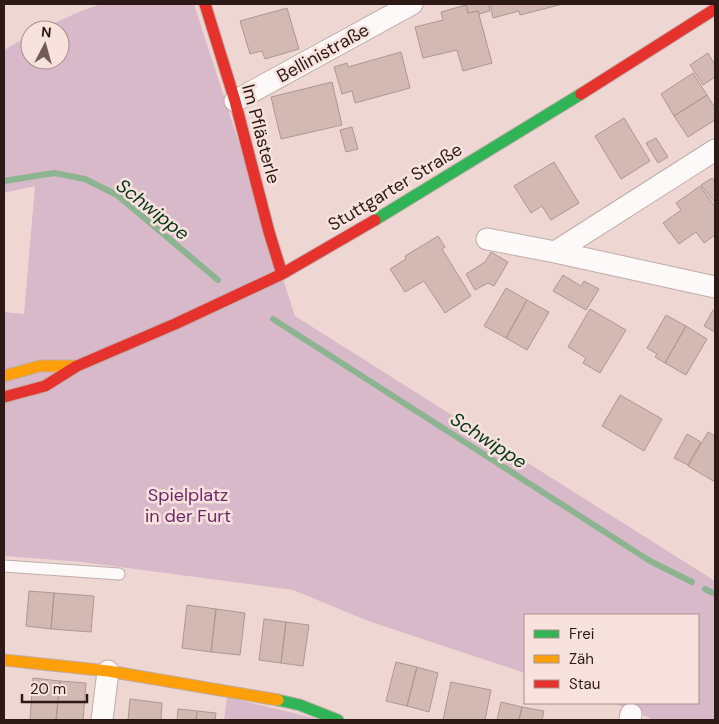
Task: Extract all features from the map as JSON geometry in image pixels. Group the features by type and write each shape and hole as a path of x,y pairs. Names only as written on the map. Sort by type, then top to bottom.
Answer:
{"main road":[{"name":"Im Pflästerle","path":"205,4 282,274"},
{"name":"Stuttgarter Straße","path":"4,397 45,386 77,366 175,324 282,274 334,245 628,65 715,9"},
{"name":"Stuttgarter Straße","path":"4,376 40,366 77,366"},
{"path":"4,660 108,671 253,694 300,705 338,720"}],"street":[{"name":"Bellinistraße","path":"234,101 412,4"},
{"path":"555,252 715,150"},
{"path":"487,239 715,287"},
{"path":"102,720 108,671"}],"lane":[{"path":"4,566 119,574"}],"green space":[{"name":"Spielplatz in der Furt","path":"101,4 194,4 295,316 715,581 715,720 654,720 616,704 699,704 699,614 524,614 524,673 371,622 293,590 82,562 4,556 4,312 24,314 35,186 4,193 4,50 20,41 20,70 70,70 70,20 61,20"},
{"path":"227,697 322,720 224,720"}],"building":[{"path":"466,4 488,4 490,11 479,14 478,11 468,13"},
{"path":"490,4 563,4 520,15 519,11 493,18"},
{"path":"466,5 468,13 478,11 492,63 463,71 457,50 423,58 415,27 443,20 441,12"},
{"path":"287,8 299,49 265,59 262,51 250,54 240,21"},
{"path":"401,52 410,88 355,103 352,91 342,94 334,67 347,63 348,67"},
{"path":"708,53 715,65 715,77 703,85 690,65"},
{"path":"693,73 707,95 674,116 661,94"},
{"path":"332,82 342,125 281,139 271,97"},
{"path":"707,95 715,108 715,120 688,137 674,116"},
{"path":"624,118 650,161 621,179 595,136"},
{"path":"352,127 358,149 346,152 340,130"},
{"path":"656,138 668,157 658,163 646,143"},
{"path":"554,162 579,203 551,220 542,206 531,213 514,186"},
{"path":"712,178 715,182 715,203 701,185"},
{"path":"700,186 715,207 715,235 704,243 696,232 679,244 663,223 681,210 676,203"},
{"path":"438,236 445,247 442,249 471,296 445,313 424,281 405,292 390,269 406,259 405,256"},
{"path":"491,252 508,262 494,286 488,283 475,290 466,274 485,262"},
{"path":"563,275 581,286 584,281 599,289 586,310 553,291"},
{"path":"506,288 527,300 506,338 484,326"},
{"path":"527,300 549,312 527,350 506,338"},
{"path":"590,309 626,330 600,373 583,363 586,358 568,347"},
{"path":"713,310 715,311 715,332 704,326"},
{"path":"666,315 686,326 665,363 655,357 657,354 647,348"},
{"path":"686,326 707,339 686,375 665,363"},
{"path":"620,395 662,419 644,451 602,426"},
{"path":"708,432 715,436 715,482 688,466"},
{"path":"687,434 701,442 688,465 674,458"},
{"path":"29,591 54,593 51,629 26,626"},
{"path":"54,593 94,596 91,632 51,629"},
{"path":"187,605 216,609 211,652 182,648"},
{"path":"216,609 245,613 240,655 211,652"},
{"path":"264,619 286,622 281,663 259,660"},
{"path":"286,622 309,625 303,666 281,663"},
{"path":"396,662 417,667 407,706 386,701"},
{"path":"417,667 438,673 429,712 407,706"},
{"path":"33,678 60,681 56,720 30,720"},
{"path":"60,681 86,683 83,720 56,720"},
{"path":"451,682 491,690 485,720 443,720"},
{"path":"130,699 162,703 161,720 128,720"},
{"path":"501,702 522,707 519,720 497,720"},
{"path":"522,707 544,711 542,720 519,720"},
{"path":"178,709 197,711 196,720 177,720"},
{"path":"197,711 216,713 215,720 196,720"}],"waterway":[{"name":"Schwippe","path":"4,181 54,173 85,179 117,195 218,280"},
{"name":"Schwippe","path":"273,319 650,561 692,582"},
{"name":"Schwippe","path":"705,589 715,594"}],"traffic: fast":[{"path":"375,220 581,94"},
{"path":"278,700 300,705 338,720"}],"traffic: slow":[{"path":"4,376 40,366 77,366"},
{"path":"4,660 108,671 278,700"}],"traffic: jam":[{"path":"205,4 235,101 269,232 282,274"},
{"path":"581,94 715,9"},
{"path":"4,397 45,386 77,366 175,324 282,274 375,220"}]}
